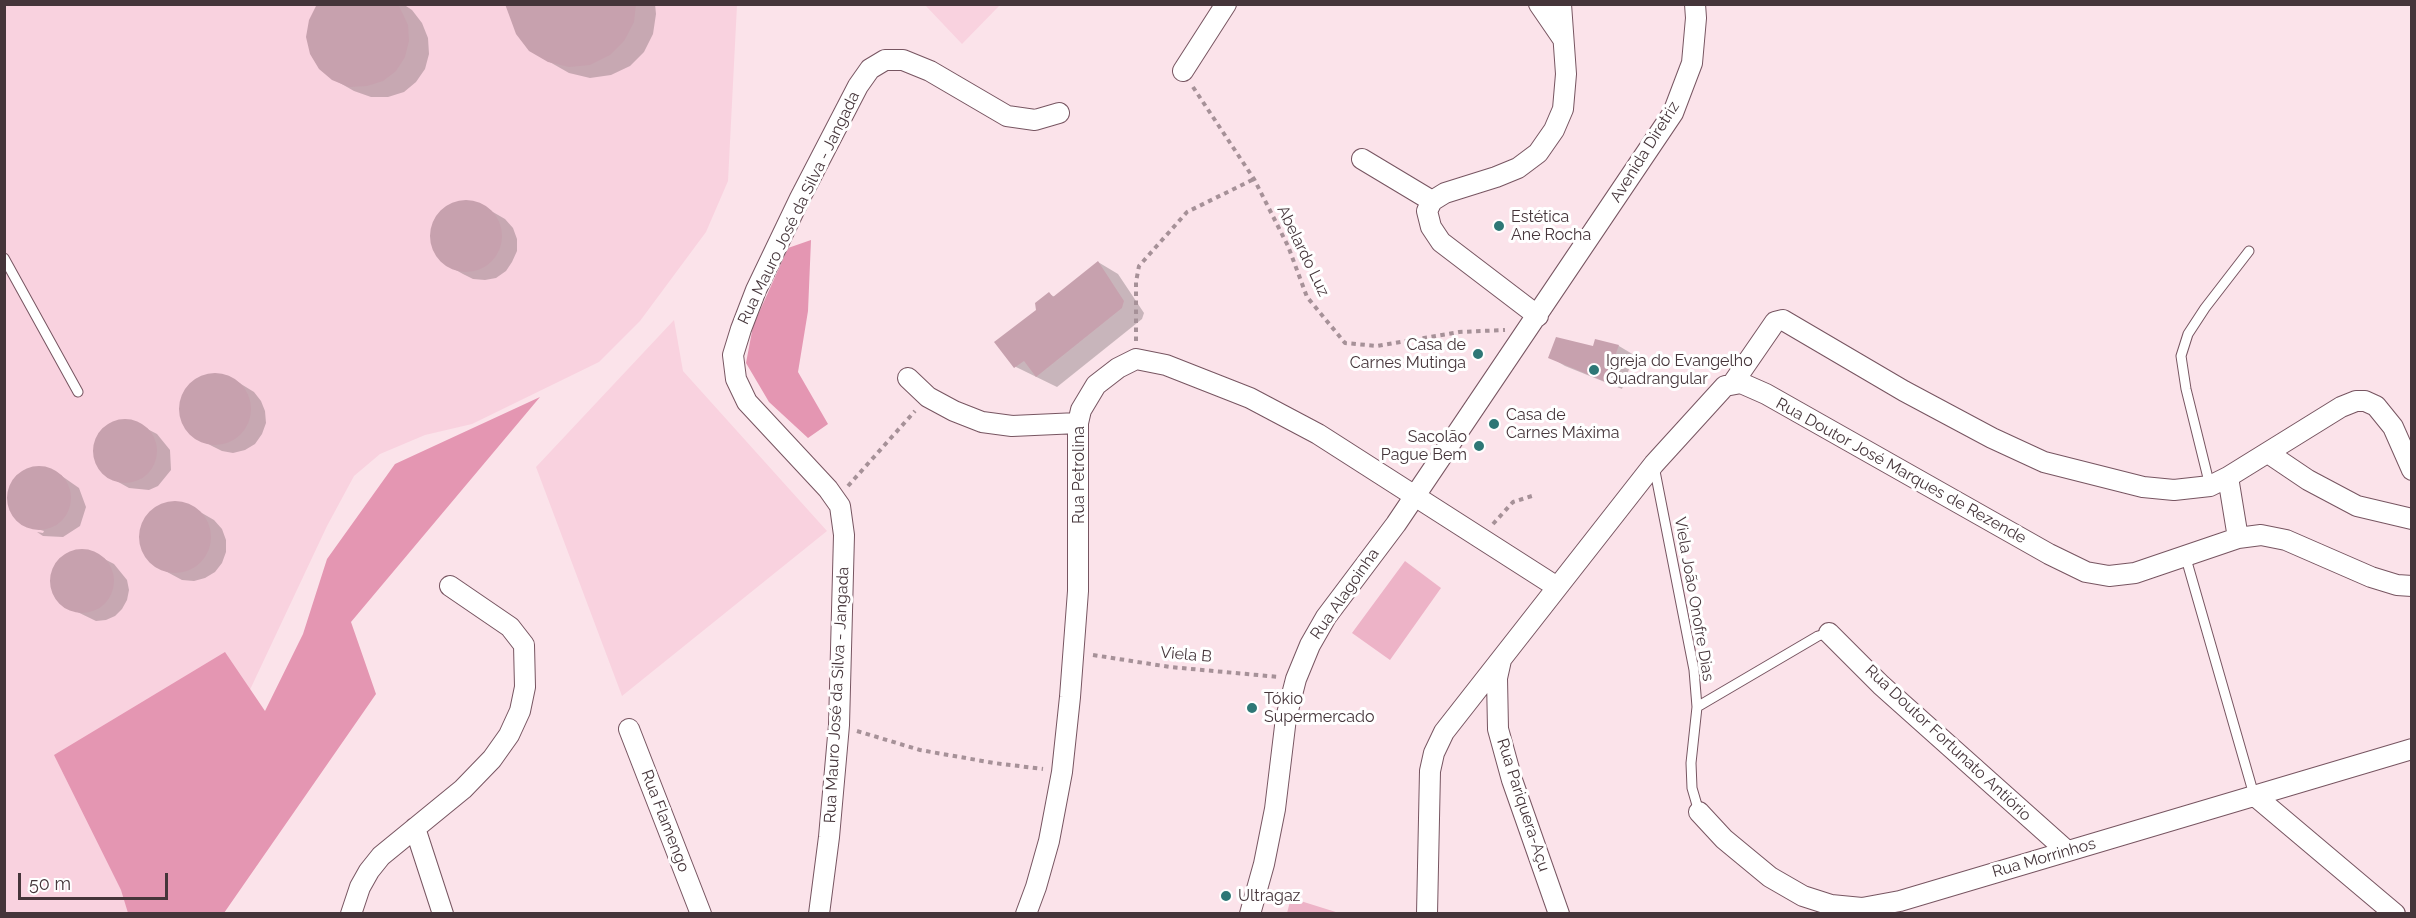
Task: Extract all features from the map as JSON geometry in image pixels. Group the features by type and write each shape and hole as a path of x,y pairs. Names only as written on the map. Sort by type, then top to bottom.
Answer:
{"street":[{"path":"1183,71 1226,4"},
{"path":"1539,4 1564,40"},
{"path":"1534,323 1441,242 1431,227 1427,211 1432,201 1445,193 1518,168 1538,153 1554,130 1563,109 1566,74 1561,4"},
{"name":"Avenida Diretriz","path":"1534,323 1673,113 1692,63 1695,4"},
{"name":"Rua Mauro José da Silva - Jangada","path":"819,914 829,837 838,725 844,535 840,506 801,458 747,402 736,379 733,355 756,290 858,86 870,69 885,60 903,60 930,71 1007,116 1035,120 1059,113"},
{"path":"1362,159 1432,201"},
{"path":"1427,914 1428,801 1434,753 1444,732 1654,464 1717,391 1733,383 1775,322 1783,320 1904,391 1992,438 2044,462 2144,487 2174,490 2210,486 2341,407 2356,401 2365,401 2376,406 2393,427 2412,470"},
{"name":"Rua Alagoinha","path":"1250,914 1264,864 1275,809 1286,718 1296,679 1310,645 1326,617 1396,524 1534,323"},
{"path":"1136,359 1166,365 1250,398 1318,434 1557,586"},
{"name":"Rua Petrolina","path":"1026,914 1049,841 1062,772 1074,652 1079,550 1078,423 1081,410 1096,385 1118,368 1136,359"},
{"path":"908,378 928,397 981,422 1012,426 1078,423"},
{"name":"Rua Doutor José Marques de Rezende","path":"1733,383 1741,383 1766,394 2049,554 2086,572 2109,576 2135,573 2238,538 2261,535 2286,540 2371,577 2397,585 2412,586"},
{"path":"2268,453 2308,480 2357,506 2412,519"},
{"path":"2228,477 2238,538"},
{"path":"351,914 360,887 381,856 463,789 492,759 509,735 520,711 525,687 524,645 510,627 450,586"},
{"name":"Rua Doutor Fortunato Antiório","path":"1829,633 1881,685 2067,851"},
{"name":"Rua Pariquera-Açu","path":"1502,658 1497,678 1498,729 1512,780 1559,914"},
{"name":"Rua Flamengo","path":"629,729 701,914"},
{"name":"Rua Morrinhos","path":"1699,812 1724,839 1770,877 1803,896 1831,905 1862,908 1900,901 2412,749"},
{"path":"2254,795 2395,914"},
{"path":"416,828 443,914"}],"lane":[{"path":"2210,486 2186,389 2181,356 2188,334 2249,251"},
{"path":"4,258 78,392"},
{"name":"Viela João Onofre Dias","path":"1654,464 1692,659 1697,707 1691,763 1692,788 1699,812"},
{"path":"2185,555 2254,795"},
{"path":"1697,707 1818,636 1829,633"}],"path":[{"name":"Abelardo Luz","path":"1183,71 1254,179 1288,246 1307,297 1345,343 1377,346 1459,332 1534,323"},
{"path":"1136,359 1136,282 1139,266 1188,213 1254,179"},
{"path":"836,500 928,397"},
{"path":"1479,537 1513,502 1535,495"},
{"name":"Viela B","path":"1074,652 1170,667 1296,679"},
{"path":"838,725 920,750 994,764 1062,772"}],"shaded area":[{"path":"5,5 737,5 728,181 706,232 640,321 599,362 472,424 425,435 380,454 354,476 327,526 145,913 5,914"},
{"path":"925,5 1000,5 962,44"},
{"path":"811,240 808,311 798,372 828,424 808,438 769,402 746,363 753,326 788,248"},
{"path":"674,320 683,371 827,531 622,696 536,467"},
{"path":"540,397 351,622 376,694 224,913 128,913 121,890 54,755 225,652 265,711 303,634 327,559 395,464"},
{"path":"1405,561 1441,588 1390,660 1352,633"},
{"path":"1291,898 1339,913 1287,913"}],"building":[{"path":"317,4 398,4 408,25 409,41 405,57 396,71 383,81 367,86 349,87 332,80 319,69 310,54 306,37 309,20"},
{"path":"505,4 636,4 634,22 624,41 610,55 590,65 569,67 548,62 529,51 516,34"},
{"path":"466,200 486,206 496,216 502,236 496,256 486,266 466,272 446,266 436,256 430,236 436,216 446,206"},
{"path":"1098,261 1124,301 1122,308 1036,377 1024,361 1014,368 994,342 1036,310 1035,303 1049,292 1053,297"},
{"name":"Igreja do Evangelho Quadrangular","path":"1556,337 1593,346 1595,339 1619,345 1606,382 1548,358"},
{"path":"215,373 235,379 245,389 251,409 245,429 235,439 215,445 195,439 185,429 179,409 185,389 195,379"},
{"path":"125,419 137,421 148,428 155,439 157,451 155,463 148,474 137,481 125,483 113,481 102,474 95,463 93,451 95,439 102,428 113,421"},
{"path":"39,466 57,471 62,475 66,480 71,498 66,516 62,521 57,525 39,530 21,525 16,521 12,516 7,498 12,480 16,475 21,471"},
{"path":"175,501 195,507 205,517 211,537 205,557 195,567 175,573 155,567 145,557 139,537 145,517 155,507"},
{"path":"82,549 94,551 105,558 112,569 114,581 112,593 105,604 94,611 82,613 70,611 59,604 52,593 50,581 52,569 59,558 70,551"}],"place":[{"name":"Estética Ane Rocha","path":"1499,226"},
{"name":"Casa de Carnes Mutinga","path":"1478,354"},
{"name":"Igreja do Evangelho Quadrangular","path":"1594,370"},
{"name":"Casa de Carnes Máxima","path":"1494,424"},
{"name":"Sacolão Pague Bem","path":"1479,446"},
{"name":"Tókio Supermercado","path":"1252,708"},
{"name":"Ultragaz","path":"1226,896"}]}
